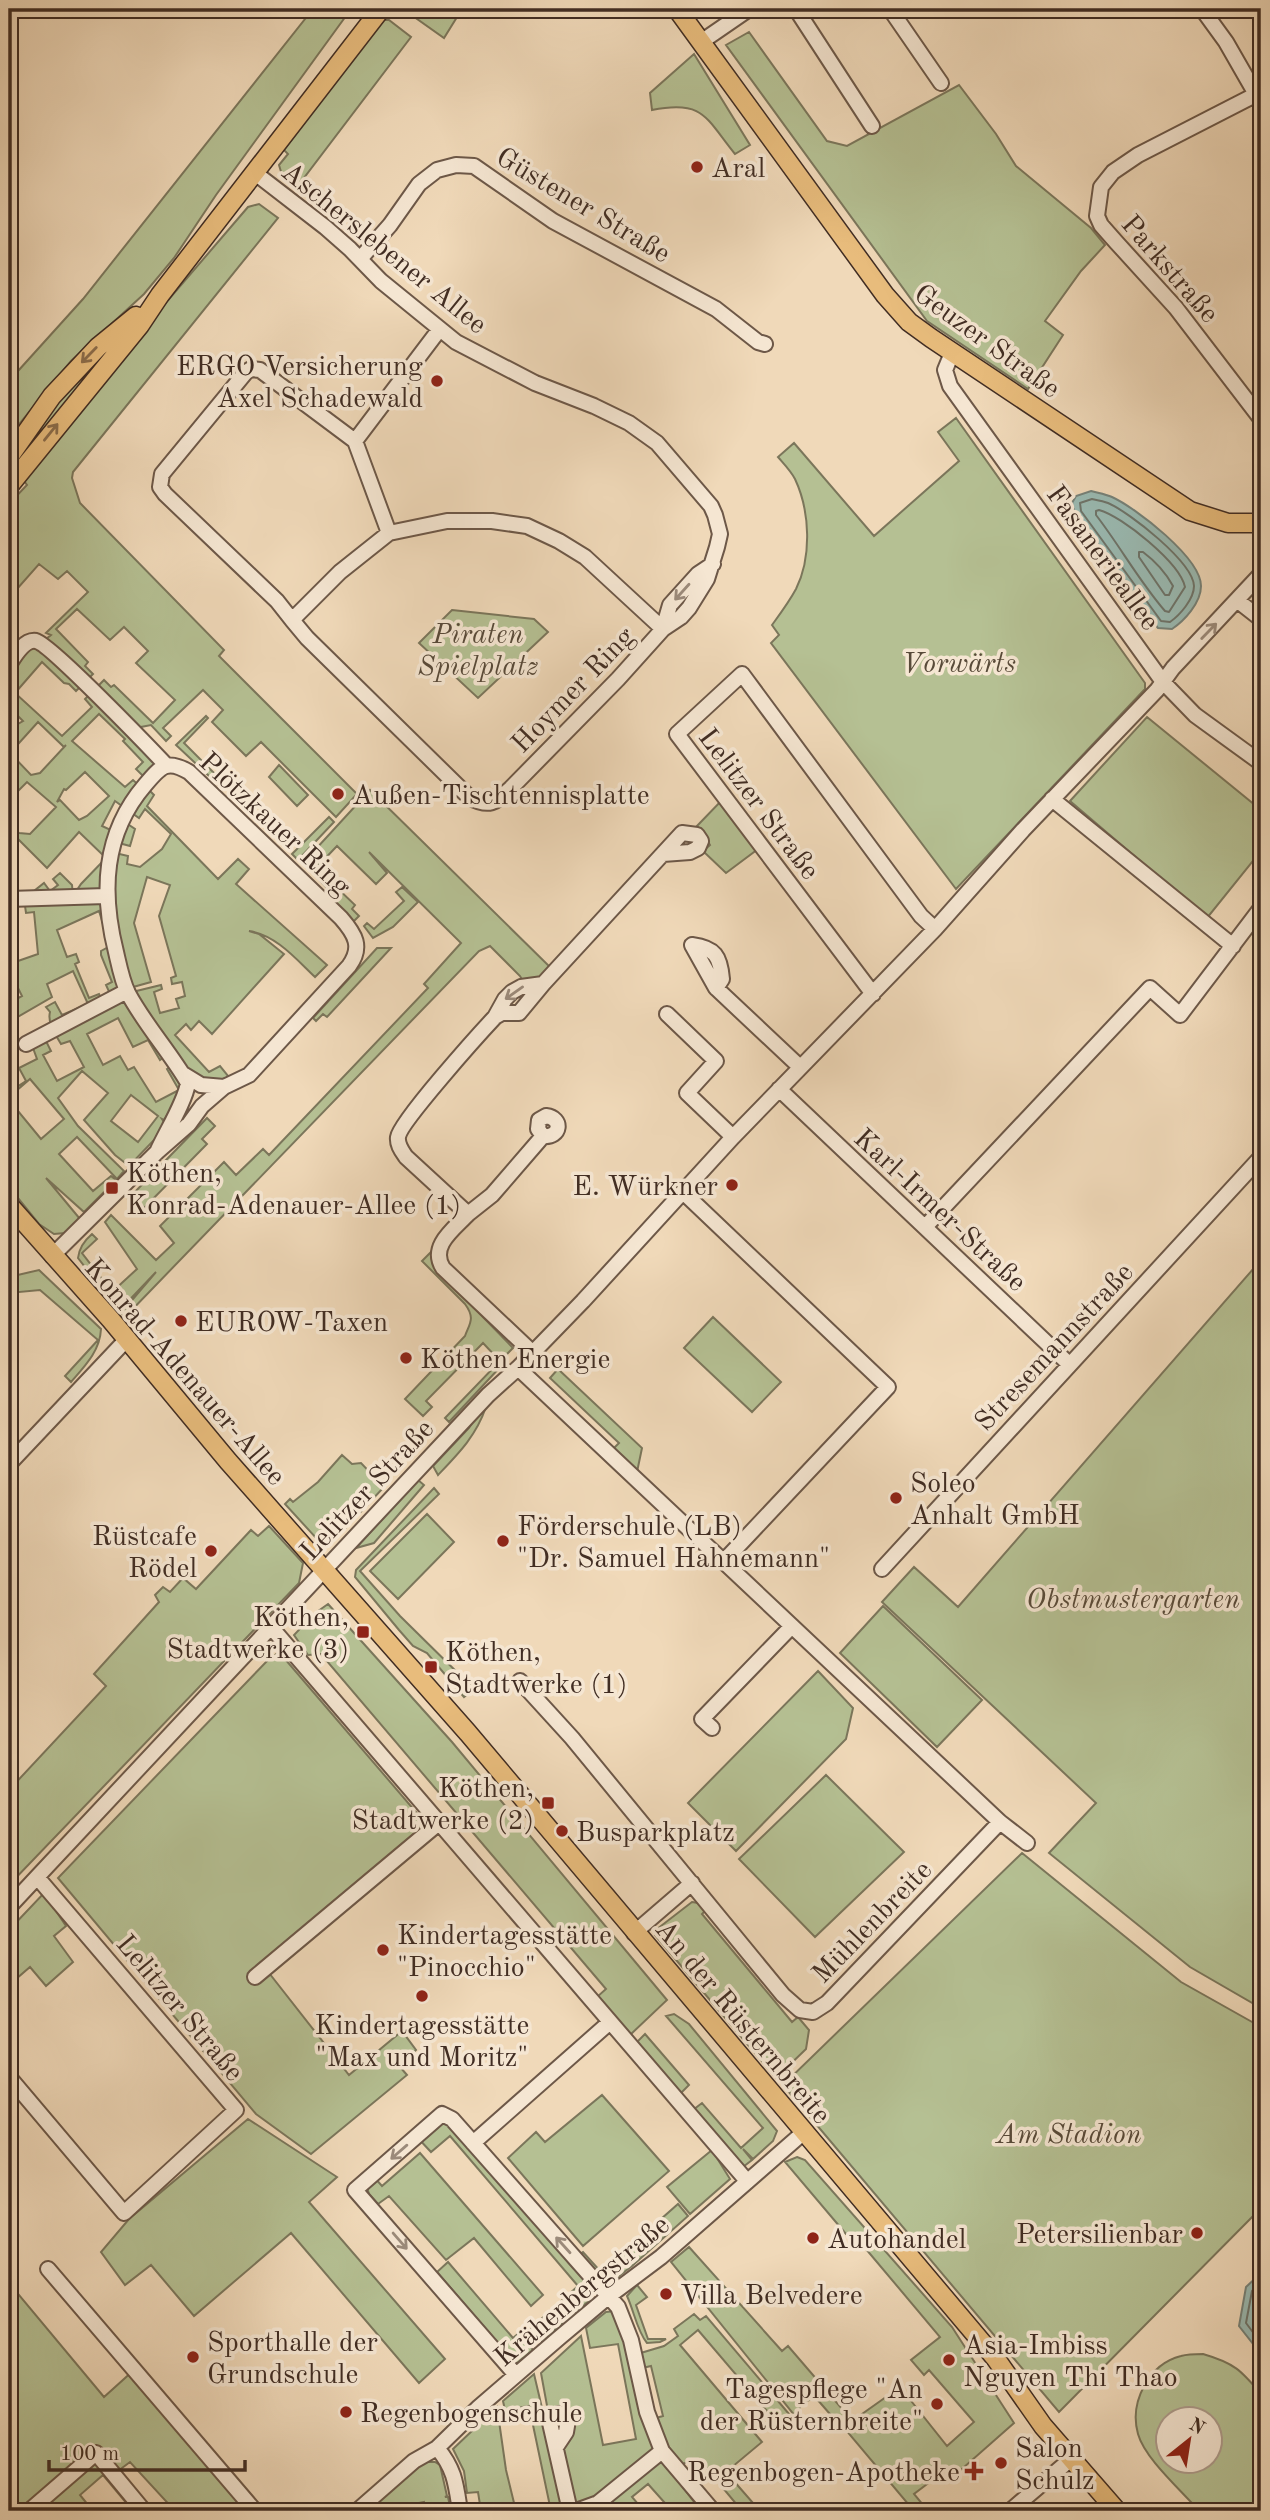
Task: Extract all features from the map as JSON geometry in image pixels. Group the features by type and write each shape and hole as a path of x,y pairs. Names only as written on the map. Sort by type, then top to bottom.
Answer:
{"main road":[{"path":"9,486 140,325 160,295 381,9"},
{"name":"Geuzer Straße","path":"677,9 898,311 909,322 1190,510 1228,523 1261,523"},
{"path":"9,457 30,425 76,369 160,295"},
{"name":"Konrad-Adenauer-Allee","path":"9,1205 325,1570"},
{"name":"An der Rüsternbreite","path":"325,1570 468,1733 996,2360 1043,2426 1116,2511"}],"street":[{"path":"701,42 749,9"},
{"path":"796,9 872,126"},
{"path":"890,9 941,83"},
{"path":"1202,9 1226,42 1258,99"},
{"name":"Parkstraße","path":"1258,99 1138,155 1113,172 1101,187 1097,216 1116,243 1177,308 1261,419"},
{"name":"Güstener Straße","path":"360,259 390,225 419,184 437,170 456,164 474,166 553,220 716,309 758,342 765,344"},
{"name":"Ascherslebener Allee","path":"255,173 325,227 439,330 493,363 629,423 657,443 711,506 719,523 720,534 712,564 698,574 670,606 663,629"},
{"path":"355,441 439,330"},
{"name":"Fasanerieallee","path":"952,353 945,370 950,386 1163,682 1195,715 1261,763"},
{"path":"292,620 277,601 160,487 162,474 241,376 251,369 260,370 355,441 389,533"},
{"name":"Hoymer Ring","path":"447,521 492,521 527,526 585,557 663,629 618,679 497,801 479,803 469,797 322,655 292,620 341,572 389,533 447,521"},
{"name":"Lelitzer Straße","path":"9,1907 488,1395 533,1353 733,1137 935,929 1261,574"},
{"path":"1238,601 1261,619"},
{"path":"9,665 24,645 38,641 166,765"},
{"name":"Lelitzer Straße","path":"873,994 677,734 742,674 922,916 935,929"},
{"name":"Plötzkauer Ring","path":"52,1256 189,1124 196,1097 127,991 108,921 106,896 116,834 140,790 166,765 176,765 189,772 341,918 352,930 357,943 355,958 349,966 248,1075 196,1097"},
{"path":"1052,799 1233,946"},
{"path":"468,1214 406,1157 399,1146 398,1137 410,1116 495,1017 502,1013 519,1013 663,854"},
{"path":"9,899 106,896"},
{"path":"925,1227 1150,988 1180,1015 1261,908"},
{"path":"716,988 800,1067"},
{"path":"26,1044 127,991"},
{"path":"667,1014 716,1061 687,1093 733,1137"},
{"path":"182,1073 201,1084 224,1087"},
{"name":"Karl-Irmer-Straße","path":"779,1089 1069,1364"},
{"path":"533,1353 438,1261 439,1247 468,1214 492,1195 543,1136"},
{"name":"Stresemannstraße","path":"882,1569 1261,1157"},
{"path":"683,1192 888,1387 724,1561"},
{"path":"9,1464 127,1339"},
{"path":"518,1368 1000,1822 1027,1843"},
{"path":"712,1728 702,1719 792,1626"},
{"path":"271,1627 747,2181"},
{"name":"Mühlenbreite","path":"520,1681 572,1738 783,1996 800,2010 813,2012 836,1994 1000,1822"},
{"path":"255,1977 440,1822"},
{"name":"Lelitzer Straße","path":"9,2077 124,2213 236,2110 37,1877"},
{"path":"634,1933 692,1883"},
{"path":"473,2143 610,2022"},
{"path":"516,2375 355,2190 442,2114 452,2119 618,2306 626,2323 647,2412 662,2451 713,2511"},
{"name":"Krähenbergstraße","path":"357,2511 414,2462 437,2448 516,2375 609,2296 661,2257 804,2132"},
{"path":"48,2269 255,2511"},
{"path":"556,2447 570,2511"},
{"path":"437,2448 449,2463 454,2476 460,2511"},
{"path":"576,2511 598,2503 662,2451"},
{"path":"29,2511 96,2454 144,2511"},
{"path":"1010,2511 1071,2459"}],"green space":[{"path":"313,9 351,9 216,195 174,258 144,294 71,361 9,440 9,381 83,299"},
{"path":"403,9 462,9 444,38"},
{"path":"380,20 389,20 411,37 297,187 282,175 279,165 288,154 284,150"},
{"path":"749,32 827,141 847,146 959,85 1016,166 1091,228 1105,245 1081,271 1045,321 1063,335 1028,389 927,321 726,45"},
{"path":"694,54 750,145 735,154 702,114 683,107 652,110 650,93"},
{"path":"259,204 278,218 73,472 72,478 80,503 224,650 219,656 357,794 336,817 261,742 246,756 212,722 223,710 203,690 163,728 171,736 166,741 151,725 141,727 135,734 166,765 148,781 136,769 143,762 123,741 125,739 99,714 72,741 125,787 133,780 142,788 145,786 154,795 147,806 218,879 238,859 249,869 236,884 327,965 315,977 277,943 259,933 249,931 259,934 284,954 212,1034 199,1021 191,1030 186,1024 175,1035 209,1072 220,1066 233,1082 201,1084 182,1091 164,1120 162,1119 164,1122 155,1139 129,1166 115,1155 84,1120 108,1093 82,1071 58,1098 78,1126 124,1171 117,1179 77,1137 59,1154 93,1191 111,1176 116,1180 84,1212 46,1178 80,1219 65,1233 54,1234 39,1224 9,1187 9,1100 41,1139 64,1119 30,1079 9,1097 9,1092 26,1081 19,1068 37,1059 33,1048 46,1041 51,1051 43,1055 57,1081 84,1067 70,1041 61,1044 46,1007 55,1002 62,1015 88,1004 73,971 47,984 52,997 9,1022 9,1003 22,996 9,970 9,887 11,885 20,892 14,899 16,919 10,920 12,952 18,961 38,954 34,912 26,913 24,899 44,883 50,891 58,885 53,879 60,873 72,885 73,896 106,858 79,832 47,868 16,837 9,844 9,824 19,833 30,834 56,807 27,782 9,800 9,748 15,738 11,728 23,721 9,707 10,665 18,655 51,635 46,633 88,592 67,571 58,579 39,564 9,598 9,504 27,485 19,474 248,207","holes":["77,609 110,640 124,627 148,651 136,663 175,700 153,723 114,685 111,687 104,680 85,699 92,707 62,736 15,693 42,662 76,691 93,674 85,666 88,662 56,629","38,722 64,747 66,745 40,773 31,775 10,753","85,772 109,796 79,820 60,800 57,802 64,789","115,801 139,818 145,809 171,834 162,849 140,867 127,864 128,856 111,852 115,842 130,846 135,829 123,821 117,833 102,826","147,877 170,885 159,916 176,976 171,978 172,984 182,982 185,996 176,999 179,1008 160,1013 154,992 162,989 161,985 128,993 126,989 151,982 134,923","99,911 110,946 101,951 101,955 112,982 106,985 112,998 103,1003 99,994 89,998 75,964 79,962 76,954 67,957 57,930","118,1018 133,1047 148,1040 160,1060 168,1054 176,1063 167,1069 179,1090 156,1102 134,1067 128,1070 120,1056 103,1065 87,1034","131,1095 158,1116 138,1142 111,1121"]},
{"path":"134,322 9,482 13,465 40,421 101,353"},
{"name":"Vorwärts","path":"956,418 1145,683 1145,689 956,889 771,643 779,635 772,625 796,589 807,549 806,519 800,492 793,476 778,457 794,443 874,536 959,461 938,432"},
{"name":"Piraten Spielplatz","path":"452,610 534,619 548,632 478,698 419,643"},
{"path":"206,716 208,718 184,743 222,781 219,784 224,790 176,745"},
{"path":"1147,717 1261,810 1261,851 1207,918 1070,801"},
{"path":"279,765 308,795 297,806 269,777"},
{"path":"370,790 554,971 526,986 520,976 490,946 479,951 125,1317 121,1313 156,1272 119,1311 78,1258 87,1239 92,1234 97,1239 82,1253 112,1292 137,1269 105,1222 111,1215 156,1260 174,1243 160,1226 224,1162 236,1175 263,1149 269,1155 428,988 424,984 461,943 369,852 387,873 376,884 337,846 316,868 332,883 327,888 303,863"},
{"path":"722,800 758,849 726,873 703,851 710,845 696,827"},
{"path":"329,817 334,822 298,860 292,854"},
{"path":"334,885 355,905 352,909 359,916 349,926 321,898"},
{"path":"402,887 418,902 393,927 373,938 364,926 367,923 374,929 404,901 396,892"},
{"path":"377,948 391,948 327,1017 323,1014 316,1021 313,1018"},
{"path":"207,1118 215,1126 202,1139 207,1144 144,1208 138,1201 133,1204 128,1199"},
{"path":"433,1250 432,1261 438,1271 513,1348 500,1361 483,1343 426,1401 432,1407 423,1416 405,1399 465,1336 471,1318 465,1304 422,1261"},
{"name":"Obstmustergarten","path":"1261,1260 1261,2008 1190,1967 1049,1853 1096,1803 882,1602 914,1567 958,1607"},
{"path":"39,1270 101,1329 100,1337 95,1351 71,1382 65,1376 98,1340 40,1290 9,1293 9,1277"},
{"path":"713,1317 781,1382 752,1412 684,1348"},
{"path":"500,1361 503,1364 449,1422 445,1418"},
{"path":"558,1369 642,1448 637,1472 613,1449 619,1443 550,1378"},
{"path":"486,1407 472,1435 438,1475 433,1466"},
{"path":"342,1455 352,1464 361,1463 384,1487 339,1535 317,1539 285,1504 290,1499 293,1502 318,1482"},
{"path":"418,1480 424,1485 374,1543 356,1548"},
{"path":"434,1488 439,1494 360,1571 400,1616 474,1689 464,1697 427,1653 413,1646 355,1577 356,1570"},
{"path":"427,1514 454,1542 398,1599 370,1571"},
{"path":"269,1526 303,1563 299,1583 9,1885 9,1790 106,1686 94,1674 159,1602 155,1595 163,1587 170,1592 183,1578 196,1589 251,1530 258,1536"},
{"path":"328,1604 452,1742 667,2000 630,2035 597,1997 606,1989 321,1654 308,1655 294,1635"},
{"path":"883,1606 982,1700 937,1747 840,1653"},
{"path":"279,1652 427,1825 262,1964 349,2075 402,2031 416,2050 400,2067 407,2075 311,2154 256,2114 58,1878 268,1660"},
{"path":"818,1671 853,1708 846,1739 736,1851 688,1803"},
{"path":"826,1775 904,1852 815,1937 739,1859"},
{"name":"Am Stadion","path":"1022,1853 1181,1982 1261,2027 1261,2208 1059,2412 783,2085"},
{"path":"44,1893 66,1926 54,1936 73,1962 46,1986 30,1967 9,1985 9,1930"},
{"path":"692,1902 698,1903 705,1911 702,1914 792,2022 798,2017 809,2030 806,2049 776,2078 655,1935 657,1929"},
{"path":"674,2014 689,2024 777,2131 773,2141 753,2159 743,2149 752,2160 743,2167 693,2110 702,2103 741,2148 763,2128 666,2016"},
{"path":"645,2034 689,2085 680,2094 637,2042"},
{"path":"602,2095 669,2171 583,2246 508,2158 536,2132 545,2142"},
{"path":"442,2115 573,2257 568,2262 589,2288 591,2299 542,2341 531,2328 578,2286 450,2136 431,2152 417,2137"},
{"path":"248,2119 337,2177 309,2202 445,2359 419,2383 291,2233 194,2316 151,2265 125,2285 101,2252 129,2219"},
{"path":"712,2150 730,2179 690,2214 667,2187"},
{"path":"420,2153 543,2295 531,2306 474,2238 446,2260 389,2196 378,2204 369,2194 366,2184 374,2177 382,2186"},
{"path":"797,2157 805,2160 952,2327 1014,2423 954,2476 947,2469 914,2494 928,2511 914,2511 845,2429 848,2424 900,2387 947,2446 974,2422 929,2370 924,2375 911,2360 940,2337 855,2236 846,2234 785,2162"},
{"path":"678,2204 688,2216 605,2287 574,2258 583,2252 601,2272"},
{"path":"689,2247 782,2351 788,2346 850,2418 843,2429 816,2398 803,2402 795,2416 671,2262"},
{"path":"448,2262 513,2338 519,2333 533,2350 516,2364 437,2272"},
{"path":"9,2283 104,2397 134,2370 254,2511 175,2511 130,2462 118,2471 144,2511 133,2511 103,2475 80,2495 93,2511 9,2511"},
{"path":"637,2285 647,2297 636,2305 648,2339 666,2339 660,2342 647,2343 638,2327 627,2296"},
{"path":"615,2311 634,2355 664,2346 678,2336 674,2329 694,2314 700,2320 706,2316 789,2414 778,2424 698,2330 680,2345 762,2442 726,2472 760,2511 742,2511 699,2459 668,2468 701,2511 672,2511 648,2484 632,2497 644,2511 577,2511 557,2447 568,2420 550,2422 541,2373 581,2336 603,2445 636,2439 618,2344 590,2348 586,2328 606,2312","holes":["651,2366 663,2416 649,2420 638,2369"]},
{"path":"1203,2354 1236,2368 1261,2394 1261,2511 1199,2511 1165,2474 1224,2474 1224,2404 1154,2404 1154,2462 1142,2444 1138,2434 1136,2409 1144,2386 1160,2367 1184,2355"},
{"path":"534,2374 563,2511 551,2511 529,2406 505,2410 503,2401"},
{"path":"497,2407 506,2470 516,2511 481,2511 478,2492 467,2493 464,2471 453,2449"},
{"path":"415,2462 435,2462 440,2465 447,2496 445,2497 448,2497 451,2511 426,2511 424,2502 404,2506 405,2511 358,2511"}],"water":[{"path":"1091,491 1112,497 1151,523 1179,548 1198,575 1201,586 1198,599 1172,629 1158,628 1077,516 1072,503 1076,496"},
{"path":"1261,2273 1261,2354 1239,2326 1246,2287"}],"place":[{"name":"Aral","path":"697,167"},
{"name":"ERGO Versicherung Axel Schadewald","path":"437,381"},
{"name":"Außen-Tischtennisplatte","path":"338,794"},
{"name":"E. Würkner","path":"732,1185"},
{"name":"Köthen, Konrad-Adenauer-Allee (1)","path":"112,1188"},
{"name":"EUROW-Taxen","path":"181,1321"},
{"name":"Köthen Energie","path":"406,1358"},
{"name":"Soleo Anhalt GmbH","path":"896,1498"},
{"name":"Förderschule (LB) \"Dr. Samuel Hahnemann\"","path":"503,1541"},
{"name":"Rüstcafe Rödel","path":"211,1551"},
{"name":"Köthen, Stadtwerke (3)","path":"363,1632"},
{"name":"Köthen, Stadtwerke (1)","path":"431,1667"},
{"name":"Köthen, Stadtwerke (2)","path":"548,1803"},
{"name":"Busparkplatz","path":"562,1831"},
{"name":"Kindertagesstätte \"Pinocchio\"","path":"383,1950"},
{"name":"Kindertagesstätte \"Max und Moritz\"","path":"422,1996"},
{"name":"Petersilienbar","path":"1197,2233"},
{"name":"Autohandel","path":"813,2238"},
{"name":"Villa Belvedere","path":"666,2294"},
{"name":"Sporthalle der Grundschule","path":"193,2357"},
{"name":"Asia-Imbiss Nguyen Thi Thao","path":"949,2360"},
{"name":"Tagespflege \"An der Rüsternbreite\"","path":"937,2404"},
{"name":"Regenbogenschule","path":"346,2412"},
{"name":"Salon Schulz","path":"1001,2463"},
{"name":"Regenbogen-Apotheke","path":"974,2471"}]}
